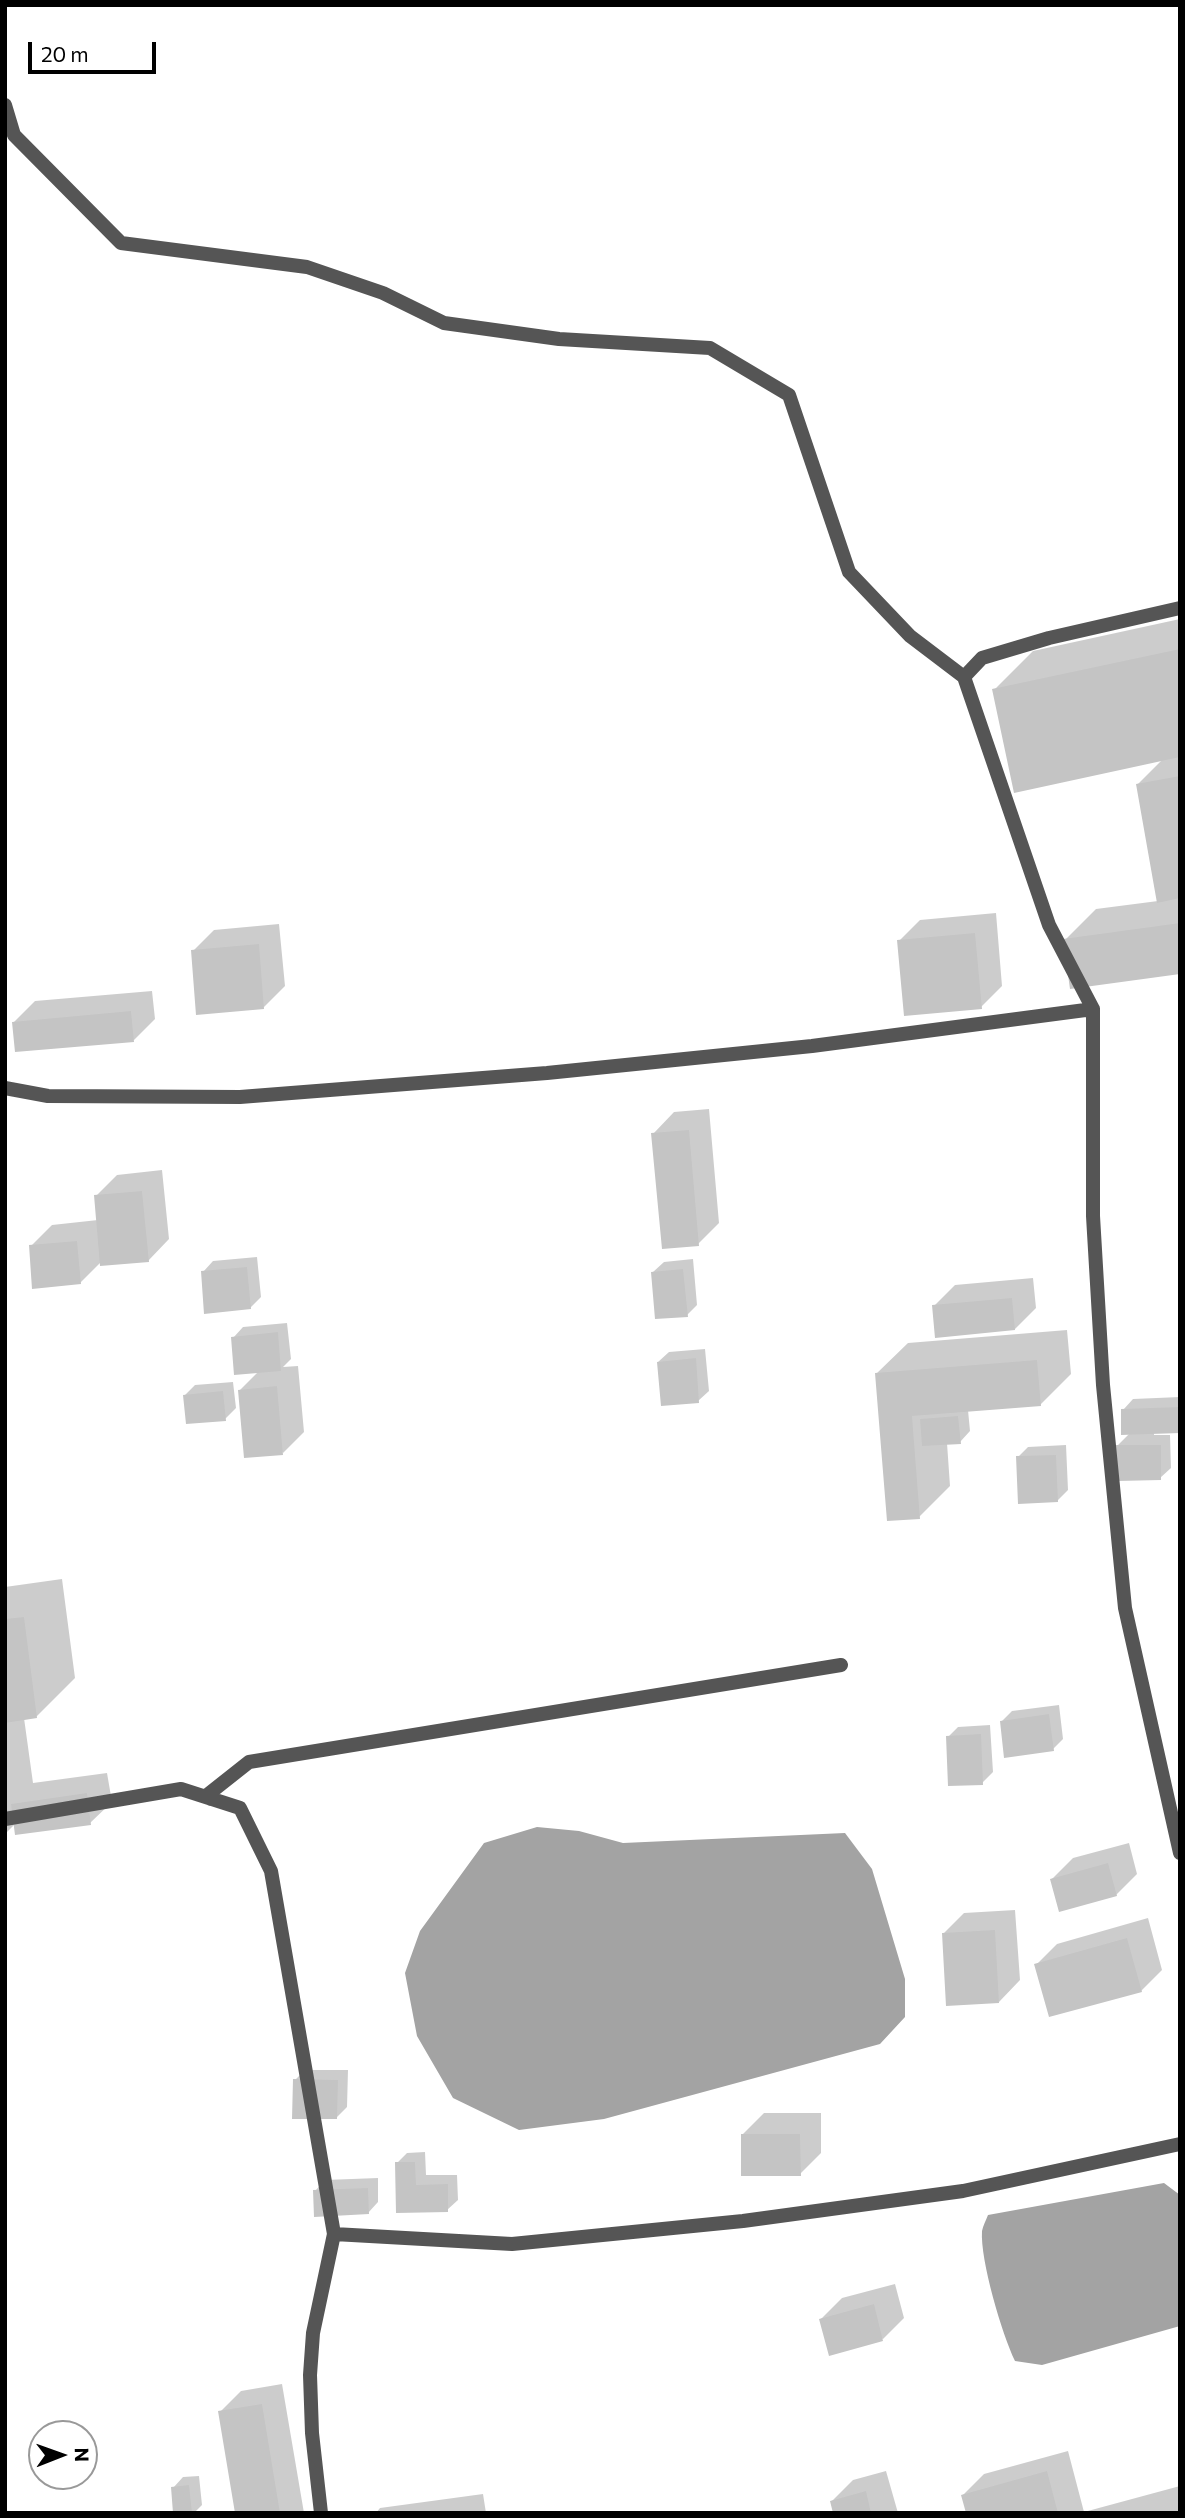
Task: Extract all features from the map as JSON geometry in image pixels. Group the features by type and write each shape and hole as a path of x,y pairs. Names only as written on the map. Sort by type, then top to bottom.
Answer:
{"street":[{"path":"5,105 14,135 121,243 306,267 383,293 444,323 559,339 710,348 789,396 849,572 910,636 964,677 1049,925 1093,1009 1093,1216 1103,1385 1125,1608 1180,1853"},
{"path":"964,677 982,658 1049,638 1180,608"},
{"path":"5,1088 48,1096 240,1097 600,1068 812,1046 1093,1009"},
{"path":"211,1799 206,1796 249,1762 841,1665"},
{"path":"5,1819 181,1789 240,1808 271,1871 334,2234 313,2333 310,2375 312,2433 321,2513"},
{"path":"334,2234 512,2244 743,2221 963,2191 1180,2144"}],"shaded area":[{"path":"537,1827 579,1831 623,1843 845,1833 872,1869 905,1979 905,2017 880,2044 604,2119 519,2130 453,2098 417,2036 405,1973 420,1931 484,1843"},
{"path":"1164,2183 1180,2195 1180,2326 1042,2365 1015,2361 998,2316 984,2260 982,2231 988,2215"}],"building":[{"path":"1180,649 1180,757 1014,793 992,689"},
{"path":"1180,776 1180,898 1157,903 1136,784"},
{"path":"1180,923 1180,974 1070,989 1063,939"},
{"path":"975,933 982,1009 904,1016 897,940"},
{"path":"259,944 264,1009 196,1015 191,950"},
{"path":"131,1011 134,1042 15,1052 12,1022"},
{"path":"689,1130 699,1246 662,1249 651,1133"},
{"path":"142,1191 149,1262 100,1266 94,1195"},
{"path":"77,1241 81,1284 32,1289 29,1245"},
{"path":"247,1267 251,1309 204,1314 201,1271"},
{"path":"683,1269 688,1317 655,1319 651,1272"},
{"path":"1012,1298 1015,1330 935,1338 932,1305"},
{"path":"278,1332 281,1371 234,1375 231,1337"},
{"path":"696,1358 699,1403 661,1406 657,1362"},
{"path":"1037,1360 1041,1406 912,1416 920,1519 887,1521 875,1373"},
{"path":"277,1386 283,1455 244,1458 238,1390"},
{"path":"223,1391 226,1421 186,1424 183,1395"},
{"path":"1180,1407 1180,1433 1121,1435 1121,1409"},
{"path":"958,1416 961,1444 922,1446 920,1419"},
{"path":"1115,1445 1161,1445 1161,1480 1117,1481"},
{"path":"1056,1455 1058,1502 1018,1504 1016,1456"},
{"path":"24,1617 37,1718 5,1723 5,1619"},
{"path":"1049,1714 1054,1751 1004,1758 1000,1721"},
{"path":"981,1734 983,1785 948,1786 946,1736"},
{"path":"87,1793 91,1825 15,1835 11,1804"},
{"path":"1108,1863 1117,1896 1059,1912 1050,1879"},
{"path":"995,1930 999,2003 946,2006 942,1933"},
{"path":"1127,1938 1142,1992 1049,2017 1034,1964"},
{"path":"293,2079 338,2080 337,2119 292,2119"},
{"path":"741,2134 800,2134 801,2176 741,2176"},
{"path":"395,2162 415,2162 416,2185 448,2184 448,2212 396,2213"},
{"path":"368,2188 369,2214 314,2217 313,2190"},
{"path":"874,2304 883,2341 829,2356 819,2319"},
{"path":"262,2404 280,2513 235,2513 218,2411"},
{"path":"1047,2471 1058,2513 966,2513 961,2495"},
{"path":"189,2485 192,2513 173,2513 171,2487"},
{"path":"866,2491 871,2513 833,2513 830,2501"}]}
